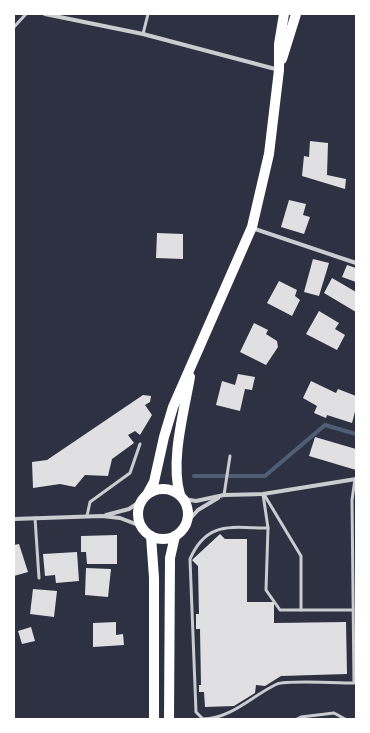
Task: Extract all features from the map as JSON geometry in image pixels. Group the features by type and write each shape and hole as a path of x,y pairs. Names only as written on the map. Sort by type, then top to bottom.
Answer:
{"main road":[{"path":"194,357 178,450 176,482 188,509 186,523 184,528 175,536 163,539 151,536 140,526 138,518 141,501 148,493 154,482 164,437 173,407 194,357 252,227 269,154 279,70 279,44 284,14"},
{"path":"279,70 296,14"},
{"path":"148,493 162,488 169,489 182,497"},
{"path":"151,536 154,578 154,719"},
{"path":"169,719 170,558 175,536"}],"street":[{"path":"44,14 142,34 279,70"},
{"path":"252,227 356,263"},
{"path":"182,497 196,501 222,496 263,494 356,479"},
{"path":"186,523 198,510 222,496"},
{"path":"102,516 129,509 141,501"},
{"path":"14,519 102,516 120,518 140,526"}],"lane":[{"path":"14,26 26,14"},
{"path":"142,34 148,14"},
{"path":"87,516 90,502 130,473 140,444"},
{"path":"222,496 227,480 230,456"},
{"path":"268,528 219,528 211,532 195,547 190,559 196,712 203,718 212,719 233,711 279,683 354,683 352,500 356,479"},
{"path":"263,494 268,528 266,590 280,610 353,610"},
{"path":"263,494 301,556 301,610"},
{"path":"35,518 39,578"},
{"path":"297,719 316,714 334,713 345,719"}],"building":[{"path":"310,141 328,143 327,175 346,179 345,189 302,176 304,156 309,157"},
{"path":"289,200 306,204 303,215 310,217 304,234 281,227"},
{"path":"157,233 183,234 183,259 156,258"},
{"path":"313,259 329,263 319,296 304,292"},
{"path":"347,265 356,268 356,282 342,277"},
{"path":"332,278 356,292 356,312 324,293"},
{"path":"279,281 297,290 295,296 300,300 292,316 267,303"},
{"path":"319,311 339,323 335,329 345,335 337,350 306,334"},
{"path":"254,323 268,330 266,334 277,341 278,347 266,365 240,352"},
{"path":"238,374 255,377 252,390 245,389 240,411 216,405 222,381 235,385"},
{"path":"311,381 336,393 338,389 356,396 356,408 352,423 327,415 326,418 314,413 317,406 303,398"},
{"path":"143,395 151,396 150,402 145,405 152,415 140,435 135,431 128,435 134,443 112,459 108,476 85,475 75,487 60,484 33,488 32,462 47,460"},
{"path":"315,437 356,449 356,470 309,456"},
{"path":"220,534 225,539 247,539 247,602 274,602 274,623 346,622 347,674 281,676 265,686 256,685 255,693 234,706 205,707 204,692 199,692 199,685 201,685 200,629 196,629 196,614 199,614 198,566 192,560"},
{"path":"117,535 117,564 87,564 86,552 81,552 81,536"},
{"path":"19,544 28,572 14,576 14,545"},
{"path":"77,552 79,581 56,583 55,575 45,576 43,554"},
{"path":"86,568 111,569 108,597 85,595"},
{"path":"33,589 57,591 54,617 30,614"},
{"path":"116,622 116,635 123,634 124,645 93,647 93,623"},
{"path":"31,627 35,641 22,644 18,631"}],"waterway":[{"path":"194,476 265,476 325,425 356,434"}]}
